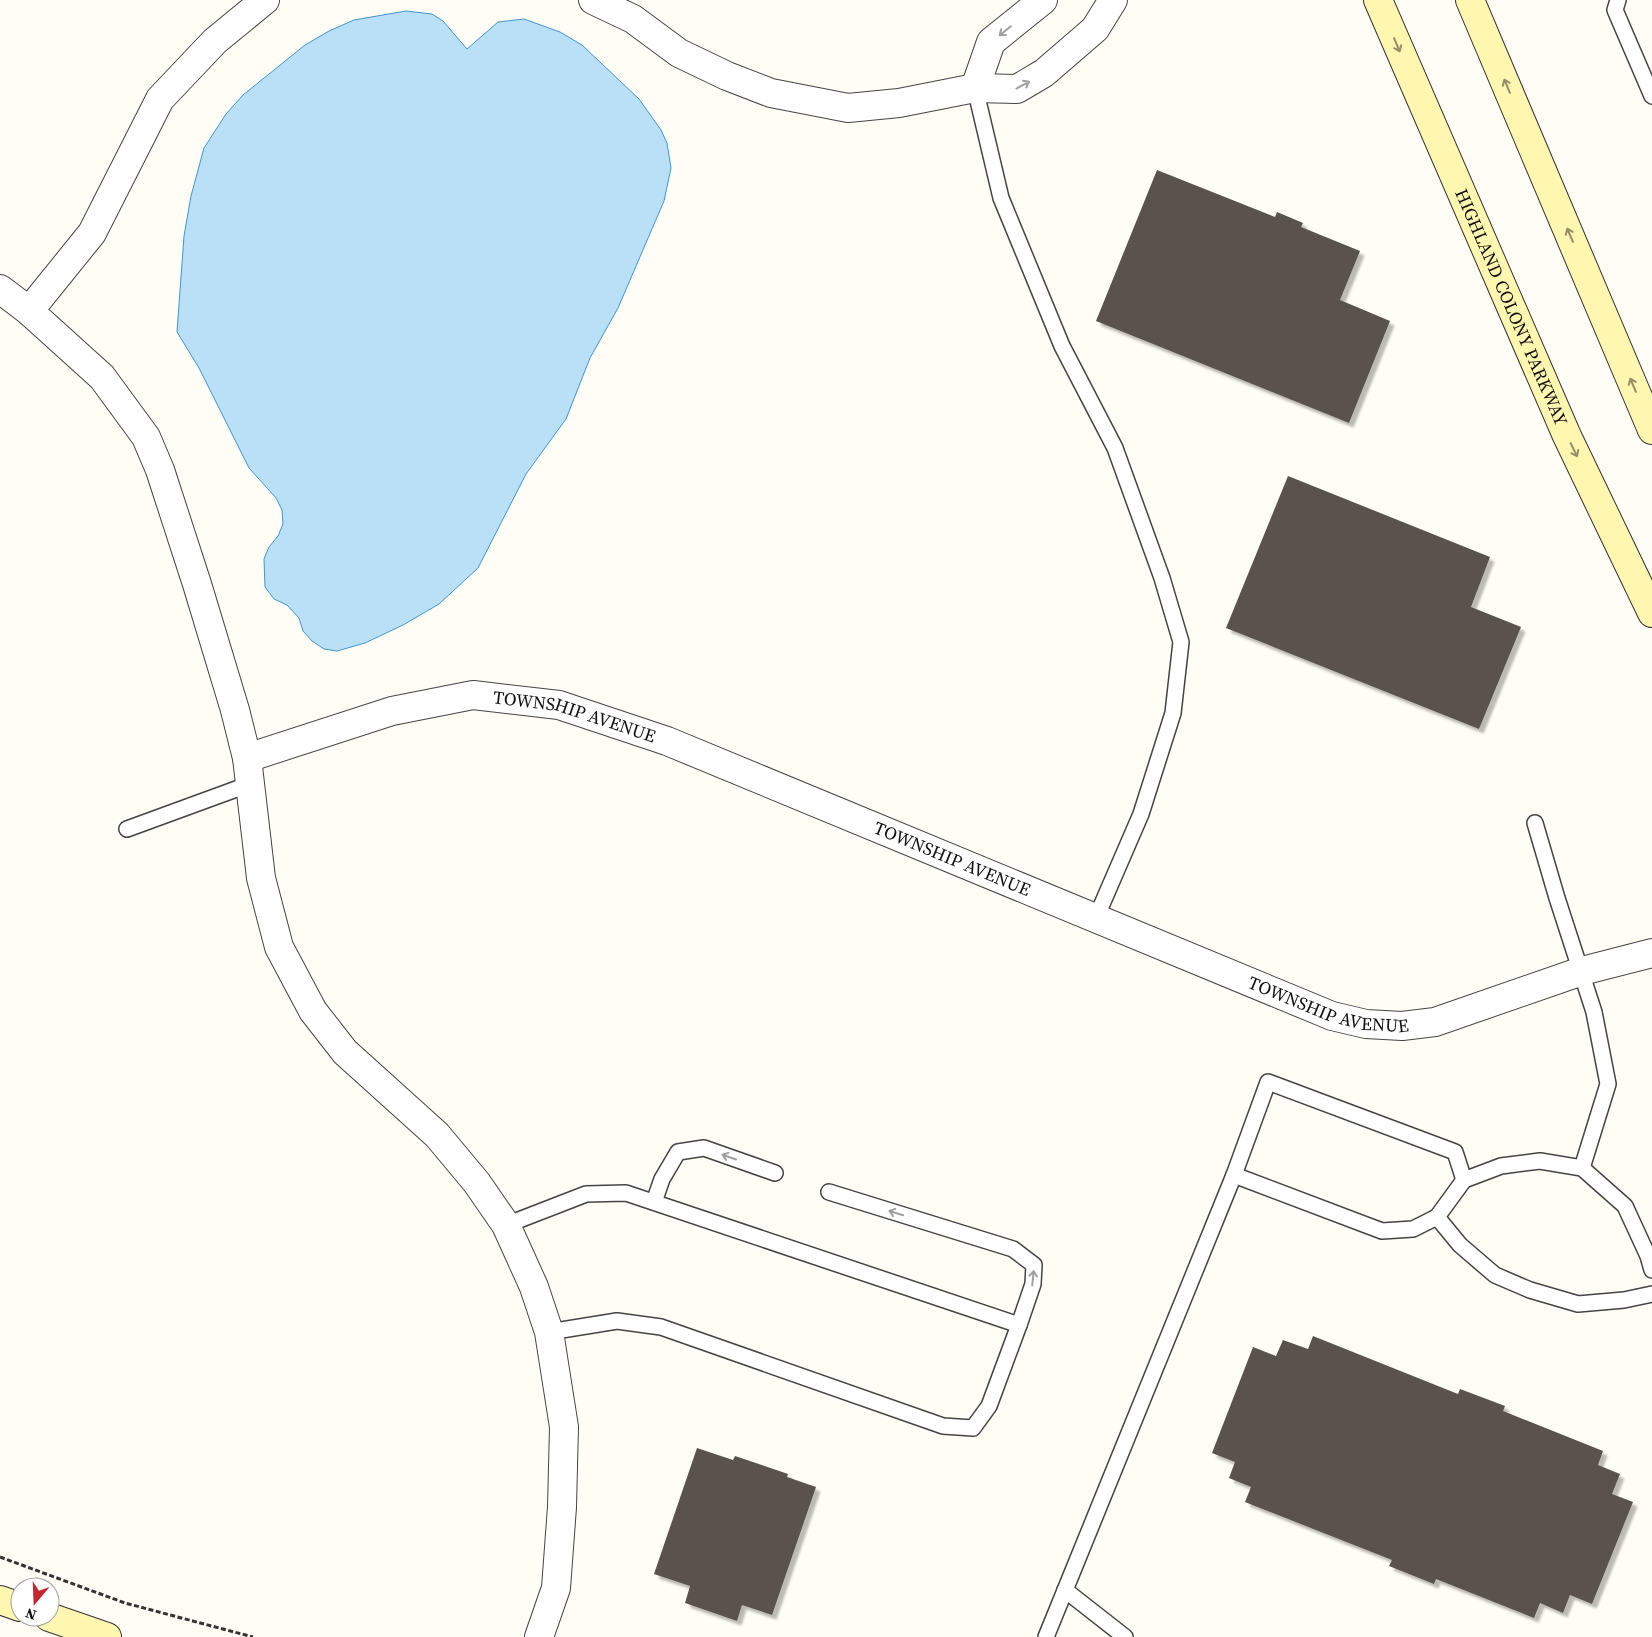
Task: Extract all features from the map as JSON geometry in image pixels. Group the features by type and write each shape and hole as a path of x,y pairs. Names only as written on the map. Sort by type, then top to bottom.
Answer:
{"street":[{"path":"29,311 92,233 160,99 214,41 265,0"},
{"path":"593,0 633,18 679,53 727,76 772,93 848,108 900,103 975,88 1017,89 1044,73 1095,28 1114,0"},
{"path":"975,88 991,42 1043,0"},
{"name":"HIGHLAND COLONY PARKWAY","path":"1378,0 1567,436 1652,612"},
{"path":"1470,0 1652,430"},
{"path":"1,291 29,311 102,377 146,437 160,470 235,710 248,771 261,878 279,947 313,1011 345,1052 436,1135 476,1183 506,1225 534,1287 550,1332 564,1427 562,1507 556,1588 539,1637"},
{"name":"TOWNSHIP AVENUE","path":"248,771 392,711 474,695 558,705 667,742 1332,1016 1366,1024 1402,1026 1435,1022 1582,971 1652,953"},
{"path":"60,1621 107,1637"}],"lane":[{"path":"1618,0 1615,10 1652,96"},
{"path":"975,88 1001,198 1062,346 1115,448 1162,578 1180,642 1173,713 1142,814 1096,918"},
{"path":"127,828 248,771"},
{"path":"1535,823 1594,1012 1608,1084 1582,1168"},
{"path":"1046,1637 1234,1175 1268,1082 1455,1152 1464,1180"},
{"path":"654,1202 662,1179 678,1152 704,1148 776,1173"},
{"path":"1234,1175 1382,1231 1413,1229 1437,1217 1464,1180 1501,1166 1540,1161 1582,1168 1625,1206 1648,1256 1652,1270"},
{"path":"550,1332 617,1321 661,1327 943,1426 973,1428 989,1406 1033,1284 1034,1265 1013,1249 829,1192"},
{"path":"506,1225 586,1194 626,1193 1019,1325"},
{"path":"1437,1217 1460,1245 1495,1275 1530,1290 1578,1304 1624,1300 1652,1294"},
{"path":"1065,1590 1125,1637"}],"path":[{"path":"0,1557 125,1603 253,1637"}],"water":[{"path":"406,11 432,14 443,21 467,49 498,22 524,19 560,32 582,45 639,99 661,130 667,143 671,168 664,201 618,308 590,358 566,419 526,474 478,568 439,604 403,625 365,643 337,651 324,649 312,641 303,631 299,618 287,605 274,599 265,587 264,559 283,524 282,510 276,498 249,468 199,368 177,332 184,236 191,196 204,148 226,114 243,95 305,45 329,31 354,20"}],"building":[{"path":"1157,170 1275,217 1277,212 1303,223 1301,227 1360,251 1340,300 1390,321 1349,423 1096,321"},
{"path":"1288,476 1490,557 1471,607 1521,627 1479,729 1226,628"},
{"path":"1313,1336 1458,1394 1460,1389 1505,1406 1503,1411 1603,1451 1598,1465 1620,1474 1612,1494 1633,1502 1592,1604 1570,1595 1563,1613 1540,1603 1534,1618 1436,1579 1434,1584 1389,1566 1392,1560 1245,1502 1251,1487 1229,1478 1235,1462 1212,1453 1253,1347 1276,1356 1283,1340 1308,1349"},
{"path":"697,1448 733,1460 735,1456 788,1474 787,1477 816,1487 772,1615 742,1605 737,1621 685,1603 690,1586 654,1574"}]}
